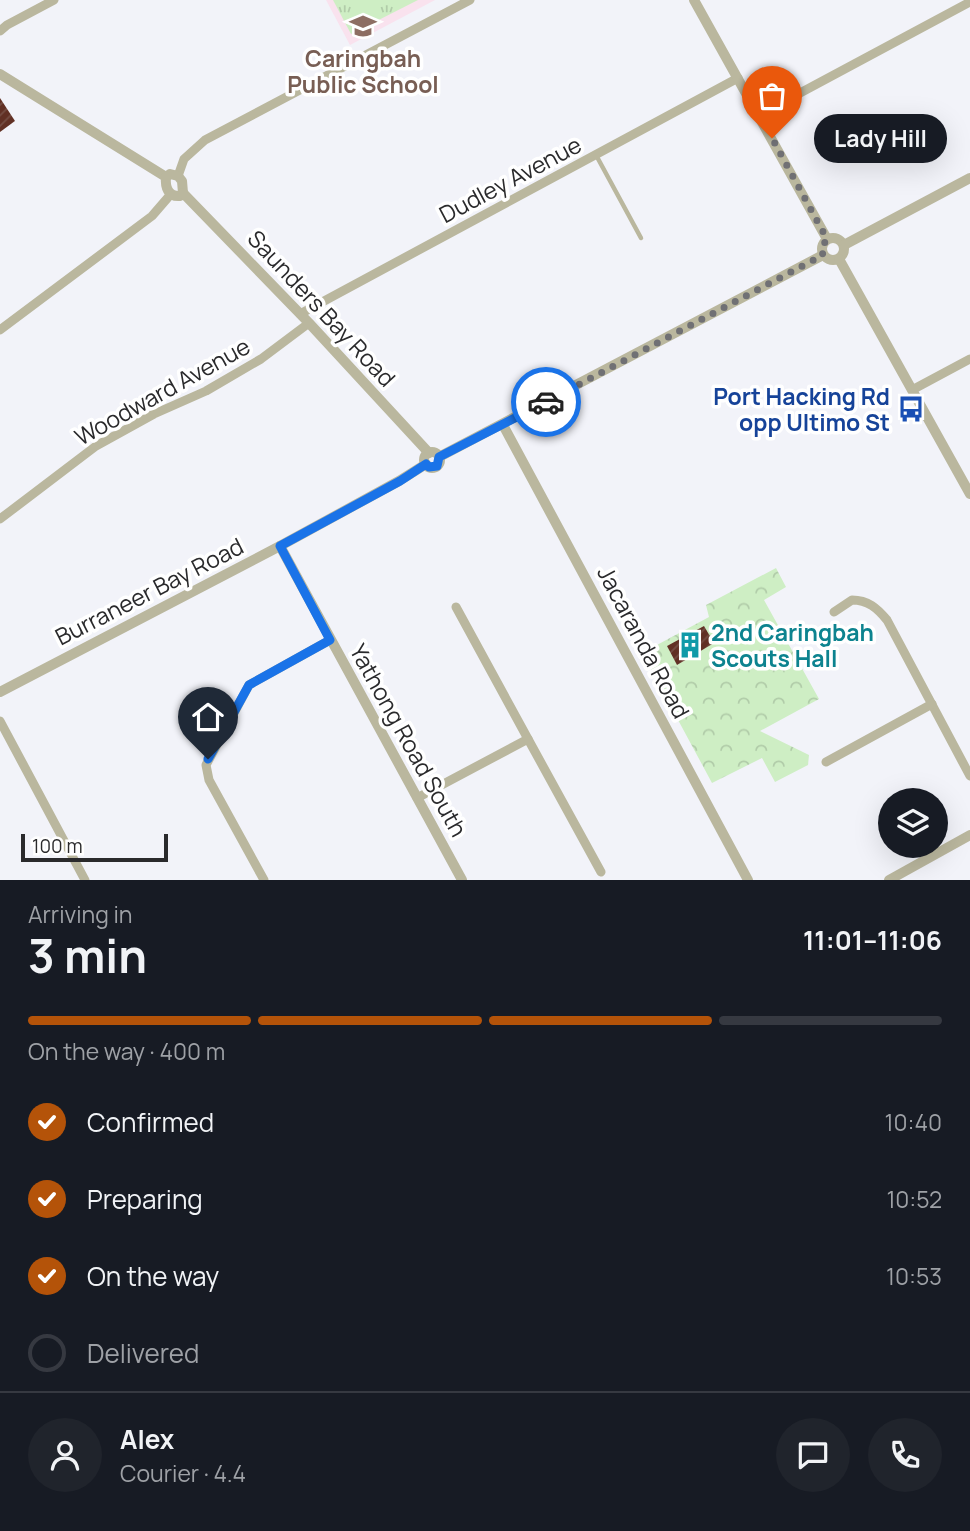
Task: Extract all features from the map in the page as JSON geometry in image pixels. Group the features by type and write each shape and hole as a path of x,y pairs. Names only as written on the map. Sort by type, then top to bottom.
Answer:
{"street":[{"path":"0,31 54,0"},
{"path":"178,176 184,159 205,140 470,0"},
{"path":"694,0 827,239"},
{"path":"759,115 970,2"},
{"path":"0,74 166,177"},
{"name":"Dudley Avenue","path":"300,314 738,78"},
{"path":"170,174 178,176 182,181 183,193 177,196 171,194 166,188 166,177 170,174"},
{"path":"844,245 970,178"},
{"name":"Saunders Bay Road","path":"183,193 309,323 431,458"},
{"path":"0,330 152,216 171,194"},
{"path":"837,238 844,245 844,253 839,259 828,260 823,255 821,248 827,239 837,238"},
{"name":"Burraneer Bay Road","path":"0,692 400,481 431,458 503,425 823,255"},
{"path":"839,259 970,494"},
{"name":"Woodward Avenue","path":"0,519 96,446 154,414 206,391 261,359 309,323"},
{"path":"912,390 970,359"},
{"name":"Jacaranda Road","path":"503,425 748,880"},
{"name":"Yathong Road South","path":"280,546 462,880"},
{"path":"834,612 852,600 866,602 887,620 970,776"},
{"path":"456,607 601,872"},
{"path":"264,880 209,780 206,770 208,759 249,685 330,640"},
{"path":"826,761 932,704"},
{"path":"0,721 85,880"},
{"path":"417,798 528,739"},
{"path":"889,880 970,835"}],"lane":[{"path":"596,155 641,237"}],"shaded area":[{"name":"Caringbah Public School","path":"326,0 435,0 350,45"}],"green space":[{"path":"333,0 418,0 351,34"},
{"path":"776,568 786,587 764,600 819,699 760,731 809,755 808,765 775,782 762,758 712,783 642,653 709,617 706,605"}],"building":[{"path":"0,98 15,121 0,132"},
{"name":"2nd Caringbah Scouts Hall","path":"704,626 714,643 677,665 667,646"}],"way so far":[{"path":"546,402 823,255 821,248 827,239 772,138"}],"place":[{"name":"Caringbah Public School","path":"363,26"},
{"name":"Lady Hill","path":"772,138"},
{"name":"Port Hacking Rd opp Ultimo St","path":"911,409"},
{"name":"2nd Caringbah Scouts Hall","path":"690,645"}],"route":[{"path":"208,759 252,682 330,640 280,546 426,464 429,467 437,466 439,457 546,402"}]}
